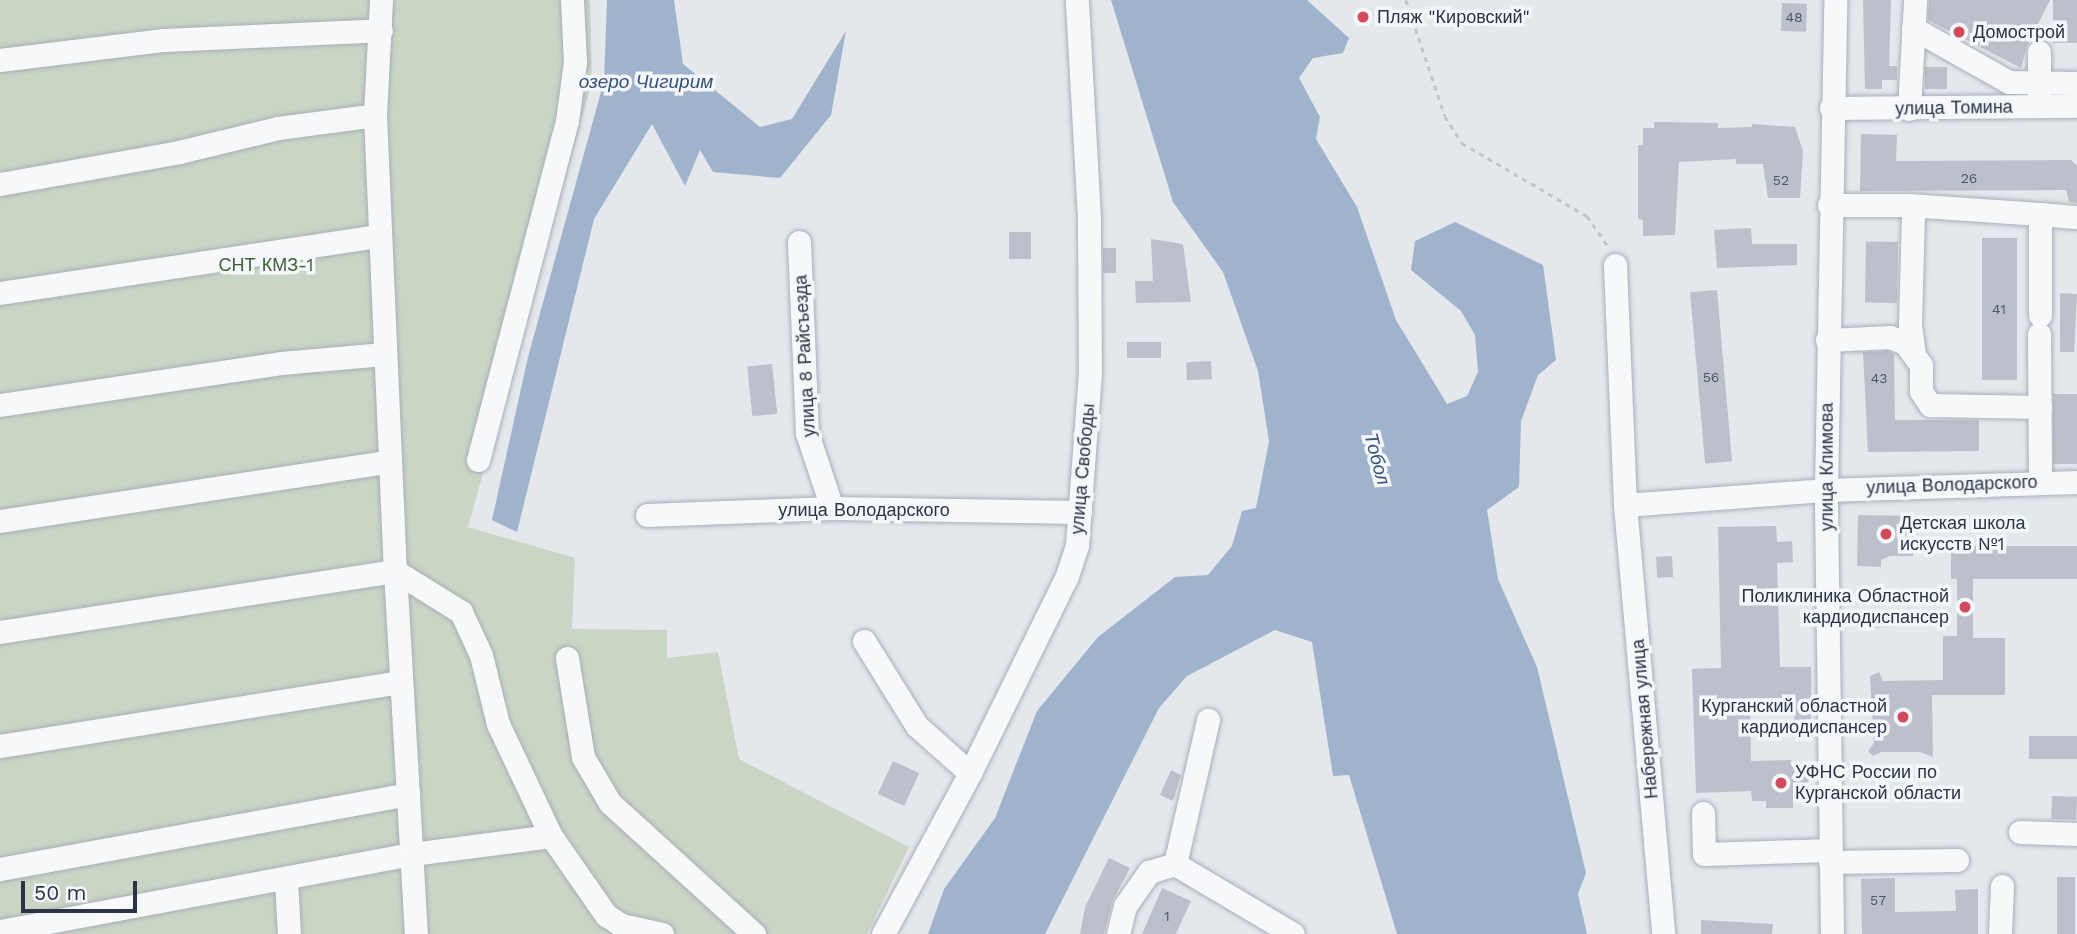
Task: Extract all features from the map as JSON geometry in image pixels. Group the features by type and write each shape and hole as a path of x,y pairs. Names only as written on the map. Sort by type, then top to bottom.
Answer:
{"street":[{"path":"381,0 375,115 387,462 416,934"},
{"path":"478,460 567,121 575,62 572,0"},
{"name":"улица Свободы","path":"883,934 970,772 1067,576 1080,512 1090,373 1090,257 1077,0"},
{"name":"улица Климова","path":"1832,934 1826,490 1830,108 1835,0"},
{"path":"1909,109 1915,0"},
{"path":"1913,28 2009,82 2077,83"},
{"path":"0,60 230,34 380,30"},
{"path":"2039,52 2039,107"},
{"name":"улица Томина","path":"1830,108 2077,106"},
{"path":"0,184 179,152 278,128 375,115"},
{"path":"1829,205 1908,205 2077,217"},
{"path":"1908,205 1913,215 1910,325 1914,352 1921,365 1924,400 1930,405 2040,407"},
{"path":"2040,215 2040,482"},
{"path":"0,293 379,236"},
{"name":"улица 8 Райсъезда","path":"799,242 807,433 832,508"},
{"name":"Набережная улица","path":"1615,265 1625,505 1663,934"},
{"path":"1827,340 1891,337 1914,352"},
{"path":"0,405 281,363 384,354"},
{"path":"0,521 387,462"},
{"name":"улица Володарского","path":"1826,490 2077,482"},
{"path":"1625,505 1826,490"},
{"name":"улица Володарского","path":"647,515 832,508 1080,512"},
{"path":"0,632 395,571 461,612 481,655 498,724 551,835 606,915 621,925 661,934"},
{"path":"864,641 917,726 970,772"},
{"path":"567,658 583,757 610,803 754,934"},
{"path":"0,746 399,682"},
{"path":"1175,864 1208,720"},
{"path":"0,869 408,794"},
{"path":"1703,813 1704,853 1957,860"},
{"path":"2020,832 2077,834"},
{"path":"0,931 48,928 412,854 551,835"},
{"path":"1118,934 1125,906 1149,872 1175,864 1293,934"},
{"path":"286,881 289,934"},
{"path":"2000,934 2002,886"}],"path":[{"path":"1406,0 1445,116 1462,143 1587,216 1605,238 1615,265"}],"green space":[{"name":"СНТ КМЗ-1","path":"0,0 590,0 592,82 468,527 575,558 572,629 667,630 667,658 718,652 739,759 909,847 867,934 0,934"}],"water":[{"name":"озеро Чигирим","path":"607,0 674,0 683,64 760,127 792,119 846,31 831,115 780,178 713,172 700,150 685,186 652,124 594,219 517,532 492,520 528,357 604,81"},
{"name":"Тобол","path":"1111,0 1307,0 1349,38 1343,53 1313,58 1299,78 1320,117 1316,139 1357,207 1396,320 1447,404 1467,396 1478,372 1475,335 1461,311 1411,270 1415,241 1455,222 1543,265 1556,360 1538,375 1521,421 1519,487 1487,510 1498,579 1537,667 1586,873 1578,894 1587,934 1397,934 1349,775 1333,776 1312,642 1275,630 1187,676 1159,708 1045,934 928,934 944,889 995,818 1037,711 1098,637 1175,577 1208,575 1232,546 1242,511 1256,508 1269,441 1258,371 1223,272 1173,202"}],"building":[{"path":"1863,0 1891,0 1889,66 1897,66 1897,80 1882,80 1882,89 1865,89"},
{"path":"1929,0 2050,0 2027,46 2021,68 1928,20"},
{"name":"Домострой","path":"2053,0 2077,0 2077,43 2053,43"},
{"path":"1782,3 1807,4 1806,32 1781,31"},
{"path":"1925,67 1947,67 1947,89 1925,89"},
{"path":"1654,122 1718,123 1718,128 1752,127 1752,124 1795,127 1803,151 1800,198 1768,198 1763,164 1736,164 1736,159 1679,162 1675,235 1643,236 1643,220 1638,219 1638,145 1643,145 1643,128 1654,128"},
{"path":"1861,134 1897,135 1896,161 2071,160 2077,166 2077,203 2069,202 2066,190 1860,191"},
{"path":"1751,228 1752,244 1797,244 1797,265 1717,268 1714,230"},
{"path":"1009,232 1031,232 1031,259 1009,259"},
{"path":"1982,238 2017,238 2017,380 1982,380"},
{"path":"1151,239 1183,244 1191,302 1136,303 1135,281 1153,281"},
{"path":"1866,241 1898,242 1897,303 1865,302"},
{"path":"1103,248 1116,248 1116,273 1103,273"},
{"path":"1717,290 1732,461 1705,464 1690,292"},
{"path":"2060,293 2077,294 2074,352 2060,352"},
{"path":"1127,342 1161,342 1161,358 1127,358"},
{"path":"1888,351 1894,354 1895,420 1979,420 1979,451 1868,452 1863,352"},
{"path":"1211,361 1212,379 1187,380 1186,362"},
{"path":"772,364 777,414 752,416 747,367"},
{"path":"2053,394 2077,394 2077,464 2053,464"},
{"name":"Детская школа искусств №1","path":"1858,515 1914,516 1913,556 1890,556 1881,560 1881,567 1857,566"},
{"path":"1776,526 1777,542 1792,541 1793,562 1777,563 1780,667 1811,667 1811,720 1794,722 1794,698 1750,698 1751,761 1792,760 1793,767 1809,766 1810,799 1793,800 1793,808 1766,808 1766,801 1752,801 1751,791 1696,793 1692,669 1721,668 1718,527"},
{"name":"Поликлиника Областной кардиодиспансер","path":"1951,546 2077,546 2077,579 1973,579 1973,638 2005,638 2005,695 1932,695 1933,757 1920,752 1881,752 1873,756 1868,751 1874,743 1870,676 1879,672 1883,681 1943,680 1943,636 1957,636 1957,579 1951,579"},
{"path":"1672,556 1673,577 1657,578 1656,557"},
{"path":"1906,613 1907,625 1869,628 1868,616"},
{"path":"2029,736 2077,736 2077,759 2029,759"},
{"path":"893,761 919,773 904,806 878,794"},
{"path":"1171,770 1181,775 1173,801 1160,795"},
{"path":"2052,796 2077,797 2076,820 2051,819"},
{"path":"1109,858 1130,868 1112,902 1104,934 1080,934 1085,907"},
{"path":"2057,877 2075,877 2075,934 2057,934"},
{"path":"1895,878 1895,912 1956,911 1955,890 1978,889 1978,934 1862,934 1861,879"},
{"path":"1162,888 1191,901 1176,934 1142,934"},
{"path":"1701,920 1773,924 1772,934 1701,934"}],"place":[{"name":"Пляж \"Кировский\"","path":"1363,17"},
{"name":"Домострой","path":"1959,32"},
{"name":"Детская школа искусств №1","path":"1886,534"},
{"name":"Поликлиника Областной кардиодиспансер","path":"1965,607"},
{"name":"Курганский областной кардиодиспансер","path":"1903,717"},
{"name":"УФНС России по Курганской области","path":"1781,783"}]}
